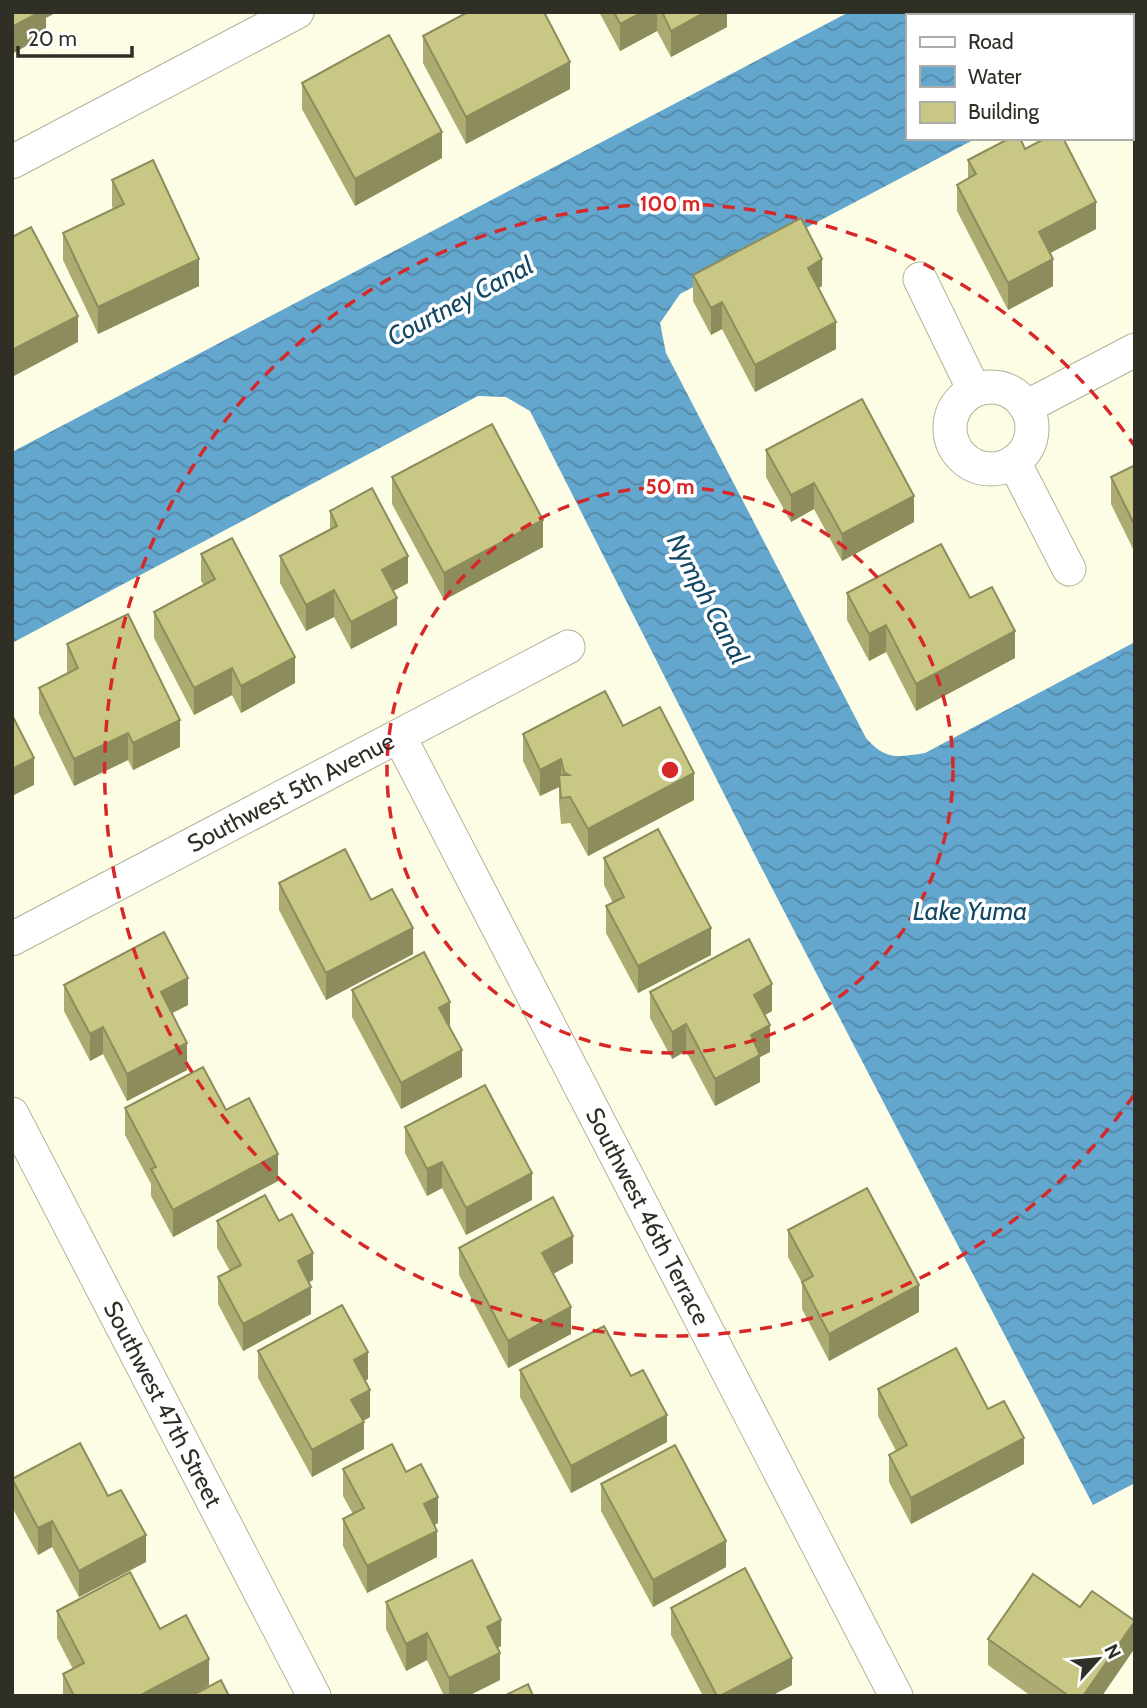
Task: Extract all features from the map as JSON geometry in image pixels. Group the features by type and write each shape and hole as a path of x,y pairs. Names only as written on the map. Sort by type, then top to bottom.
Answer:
{"street":[{"path":"12,162 297,12"},
{"path":"920,279 974,390"},
{"path":"1026,407 1135,350"},
{"path":"998,387 1019,398 1026,407 1032,432 1023,454 1014,462 1002,468 988,470 963,459 954,448 950,421 954,408 962,397 974,390 998,387"},
{"path":"1014,462 1069,569"},
{"name":"Southwest 5th Avenue","path":"12,939 568,647"},
{"name":"Southwest 46th Terrace","path":"399,736 896,1696"},
{"name":"Southwest 47th Street","path":"12,1114 314,1696"}],"water":[{"path":"849,12 1135,12 1133,56 1133,14 906,14 906,140 973,140 680,294 660,323 666,353 866,738 880,751 893,756 925,753 1135,642 1135,1483 1093,1505 760,865 530,411 506,397 478,396 12,643 12,452"}],"building":[{"path":"12,12 40,12 12,27"},
{"path":"468,12 544,12 570,62 466,117 423,36"},
{"path":"614,12 643,12 620,24"},
{"path":"662,12 705,12 671,31"},
{"path":"389,35 442,132 355,179 302,83"},
{"path":"1135,80 1135,105 1133,102"},
{"path":"1006,140 1021,140 1025,149 1042,140 1064,140 1096,202 1039,232 1053,259 1008,283 957,185 976,174 968,160"},
{"path":"153,160 199,259 98,307 63,233 124,204 112,180"},
{"path":"801,218 822,259 808,268 836,322 755,365 722,302 711,308 693,275"},
{"path":"31,227 78,316 12,350 12,237"},
{"path":"862,399 914,496 842,534 814,483 791,495 766,450"},
{"path":"492,424 543,520 444,573 392,477"},
{"path":"1135,465 1135,526 1111,477"},
{"path":"372,488 408,556 382,570 397,598 351,622 334,590 306,605 280,556 337,526 330,511"},
{"path":"232,538 295,657 241,686 232,668 194,688 154,612 215,579 201,554"},
{"path":"941,544 970,598 992,587 1015,631 916,684 886,625 869,634 847,593"},
{"path":"128,614 180,720 133,743 128,733 74,759 39,688 78,668 67,644"},
{"path":"605,691 623,726 660,707 694,773 588,829 570,797 561,798 559,775 569,775 564,772 561,759 540,770 523,734"},
{"path":"12,715 34,758 12,769"},
{"path":"658,829 711,928 638,966 606,906 624,897 604,858"},
{"path":"345,849 371,900 392,889 413,928 326,973 279,883"},
{"path":"164,932 188,978 161,992 187,1043 127,1074 103,1027 90,1034 64,985"},
{"path":"749,939 772,984 754,995 770,1025 751,1035 760,1055 715,1079 686,1024 672,1032 650,992"},
{"path":"424,952 450,1002 439,1008 462,1050 401,1083 352,990"},
{"path":"203,1067 226,1110 249,1098 278,1154 173,1210 151,1169 156,1167 125,1108"},
{"path":"485,1085 532,1173 466,1208 442,1162 427,1169 405,1127"},
{"path":"867,1188 919,1285 829,1334 802,1282 813,1276 788,1230"},
{"path":"265,1195 279,1221 292,1214 313,1253 298,1261 311,1287 243,1324 218,1277 241,1265 217,1221"},
{"path":"553,1197 573,1236 542,1253 571,1307 508,1341 459,1248"},
{"path":"342,1305 368,1352 354,1360 370,1390 351,1400 364,1422 312,1450 258,1351"},
{"path":"604,1326 631,1376 643,1370 667,1415 571,1466 520,1370"},
{"path":"956,1348 988,1409 1004,1401 1024,1438 911,1498 889,1455 907,1445 878,1389"},
{"path":"80,1443 108,1496 121,1490 146,1535 79,1571 52,1521 38,1528 12,1479"},
{"path":"392,1444 406,1472 421,1464 438,1497 424,1504 437,1531 367,1566 343,1519 364,1508 343,1469"},
{"path":"675,1445 726,1541 653,1580 601,1484"},
{"path":"472,1560 501,1620 487,1627 500,1653 449,1678 427,1633 406,1644 386,1602"},
{"path":"745,1568 792,1658 717,1696 671,1608"},
{"path":"130,1572 160,1629 186,1615 209,1659 139,1696 74,1696 63,1674 84,1663 57,1611"},
{"path":"1033,1574 1080,1607 1092,1591 1135,1621 1083,1696 1069,1696 988,1639"},
{"path":"221,1680 229,1696 191,1696"},
{"path":"528,1684 533,1696 504,1696"}],"water label":[{"name":"Courtney Canal","path":"460,301"},
{"name":"Nymph Canal","path":"708,599"},
{"name":"Lake Yuma","path":"970,911"}]}
